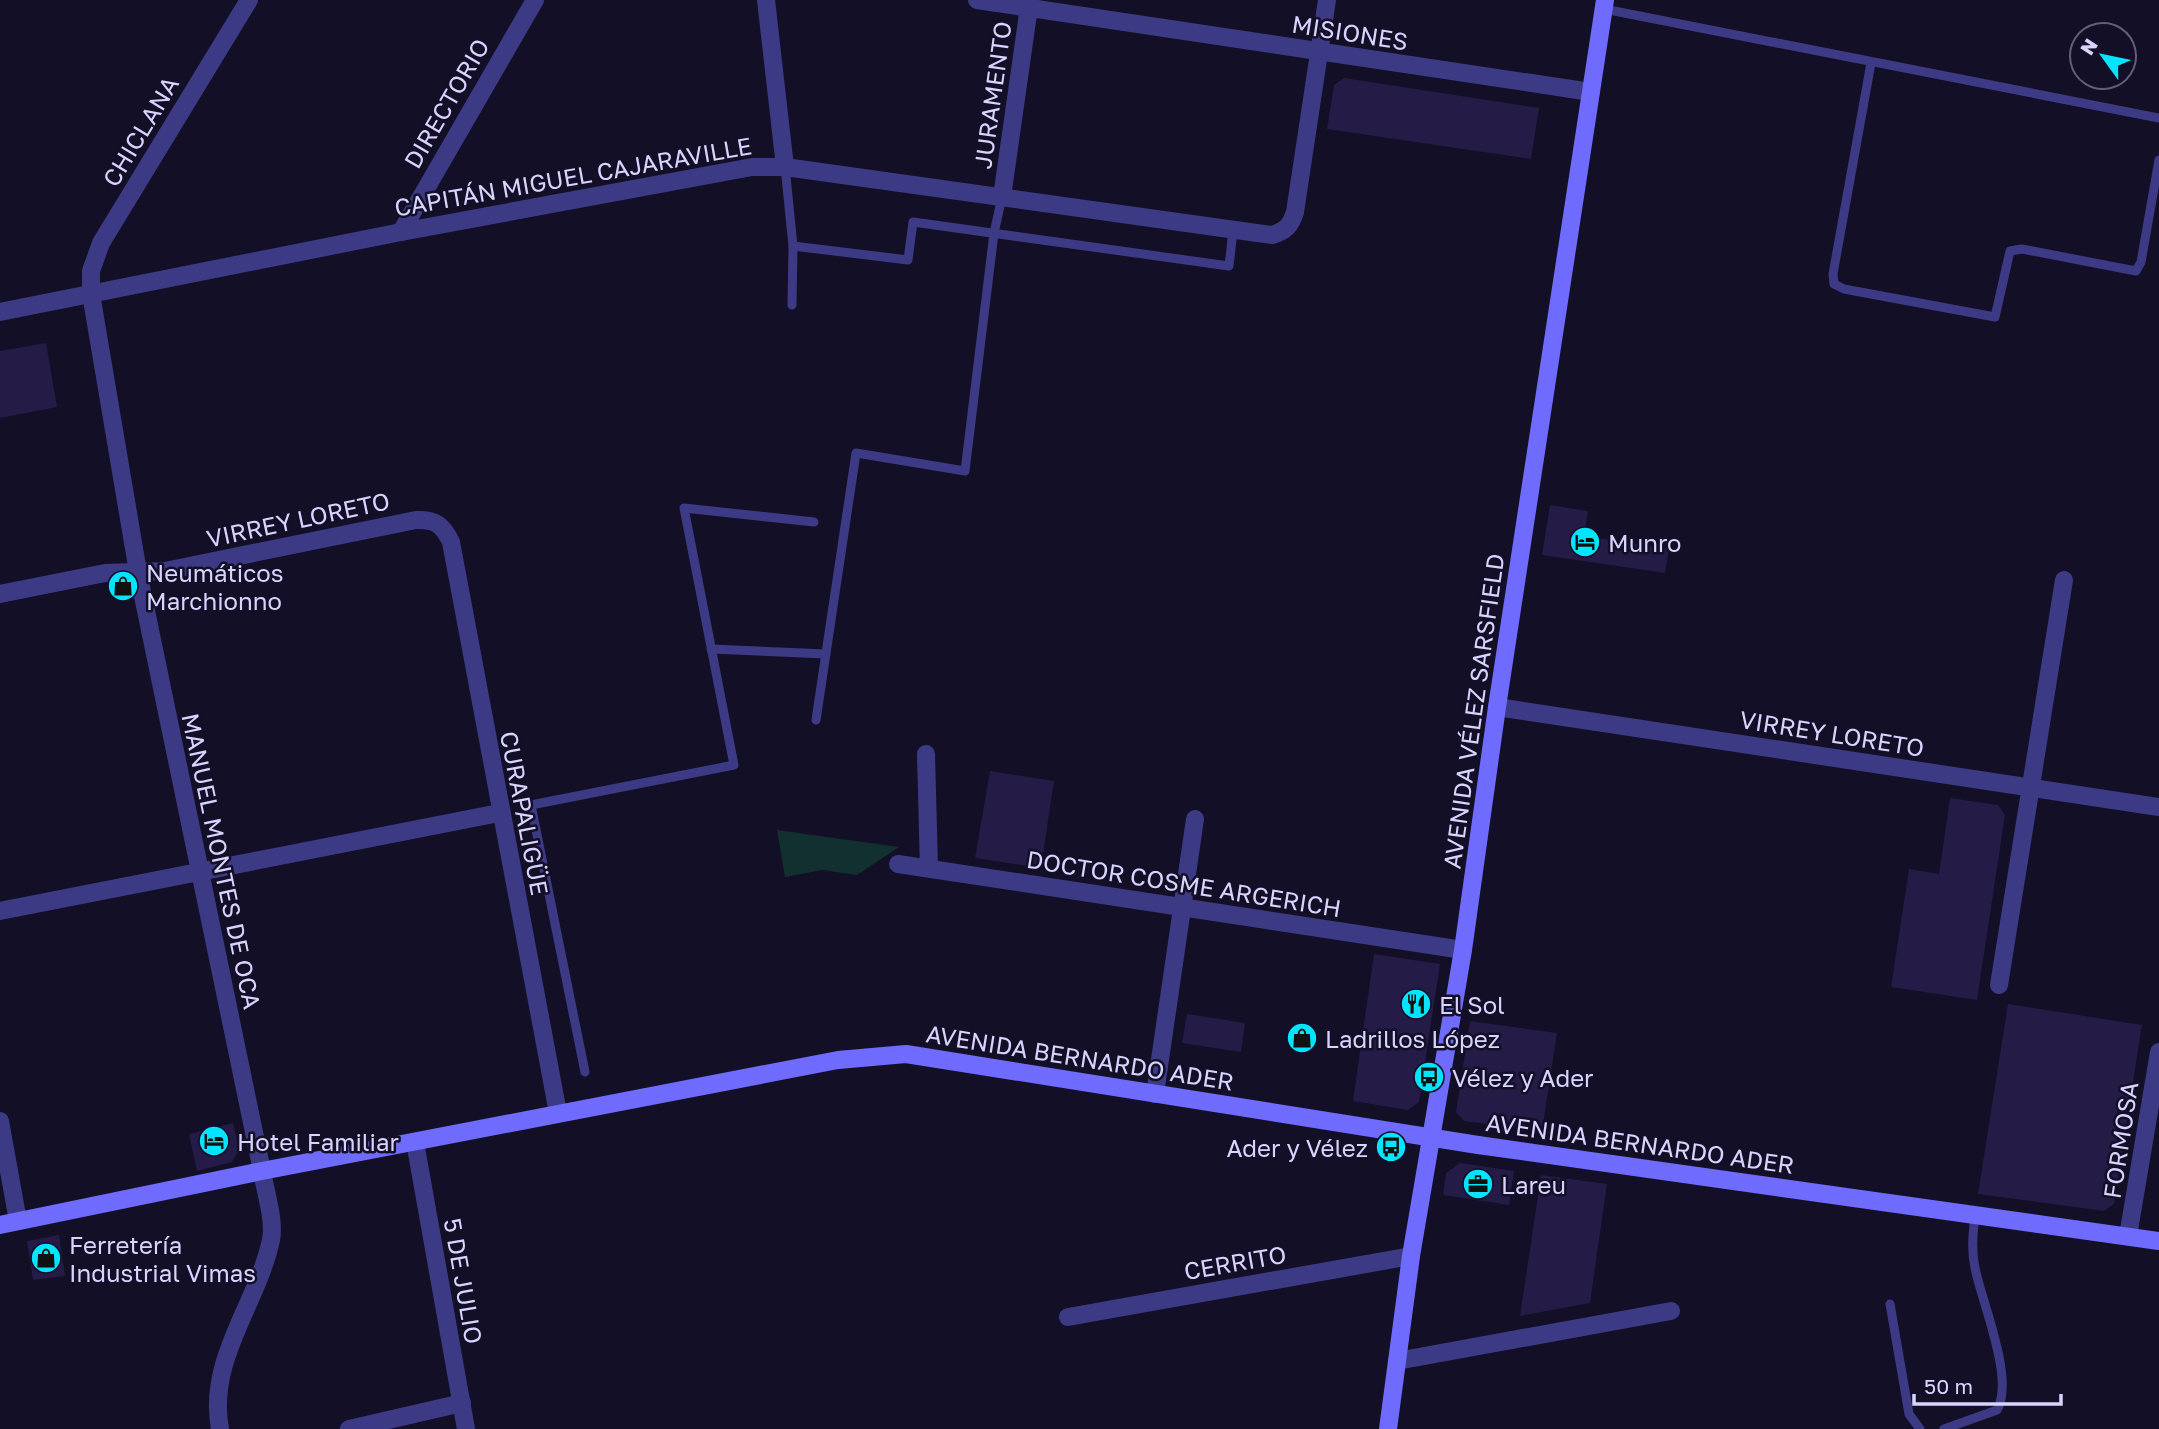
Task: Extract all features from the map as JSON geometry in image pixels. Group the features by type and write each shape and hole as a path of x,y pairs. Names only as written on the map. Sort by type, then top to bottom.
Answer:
{"main road":[{"name":"AVENIDA VÉLEZ SARSFIELD","path":"1388,1429 1411,1256 1463,950 1497,708 1605,4"},
{"name":"AVENIDA BERNARDO ADER","path":"0,1225 262,1171 838,1060 906,1054 1431,1138 2159,1241"}],"street":[{"name":"CHICLANA","path":"91,294 91,271 101,243 249,0"},
{"name":"DIRECTORIO","path":"401,232 535,0"},
{"path":"766,0 785,167"},
{"name":"MISIONES","path":"977,0 1030,4 1319,52 1591,92"},
{"path":"1319,52 1327,0"},
{"name":"JURAMENTO","path":"1002,197 1030,4"},
{"name":"CAPITÁN MIGUEL CAJARAVILLE","path":"0,312 401,232 752,167 785,167 1259,235 1283,232 1292,224 1295,212 1319,52"},
{"name":"MANUEL MONTES DE OCA","path":"91,294 138,572 262,1171 272,1236 252,1296 236,1325 218,1381 220,1429"},
{"name":"VIRREY LORETO","path":"0,594 105,573 165,571 416,520 429,520 439,524"},
{"name":"CURAPALIGÜE","path":"439,524 451,542 499,813 558,1113"},
{"path":"1999,985 2064,580"},
{"name":"VIRREY LORETO","path":"1497,708 2159,807"},
{"path":"926,754 929,868"},
{"path":"0,911 499,813"},
{"path":"1155,1094 1195,819"},
{"name":"DOCTOR COSME ARGERICH","path":"898,864 1463,950"},
{"name":"FORMOSA","path":"2129,1236 2159,1052"},
{"path":"0,1121 19,1221"},
{"name":"5 DE JULIO","path":"415,1142 466,1429"},
{"name":"CERRITO","path":"1068,1317 1411,1256"},
{"path":"1396,1361 1671,1311"},
{"path":"349,1429 461,1403"}],"lane":[{"path":"1605,4 1871,63 2159,118"},
{"path":"1871,63 1833,274 1834,284 1844,289 1995,317 2010,251 2022,249 2136,271 2141,262 2159,160"},
{"path":"785,167 793,246 792,305"},
{"path":"817,720 856,453 965,471 994,233 1002,197"},
{"path":"793,246 908,260 914,222 1229,266 1233,231"},
{"path":"585,1072 531,805 734,765 684,508 814,522"},
{"path":"711,649 826,654"},
{"path":"1944,1429 1997,1410 2003,1401 1994,1341 1974,1267 1972,1241 1975,1215"},
{"path":"1890,1304 1909,1415 1920,1429"}],"green space":[{"path":"777,830 899,847 857,875 822,870 785,877"}],"building":[{"path":"1344,78 1539,108 1531,159 1327,129 1334,85"},
{"path":"46,343 57,407 0,418 0,351"},
{"name":"Munro","path":"1550,505 1588,511 1584,536 1669,549 1665,573 1542,555"},
{"path":"990,771 1054,781 1041,868 975,858"},
{"path":"1950,798 1998,805 2005,815 1977,1000 1891,987 1909,869 1939,874"},
{"path":"1374,954 1440,964 1419,1102 1408,1110 1353,1101"},
{"path":"2008,1004 2142,1025 2114,1204 2104,1211 1978,1194"},
{"path":"1187,1014 1245,1023 1241,1052 1182,1043"},
{"path":"1470,1021 1557,1033 1542,1131 1464,1121 1456,1112"},
{"name":"Hotel Familiar","path":"233,1123 239,1149 232,1162 197,1171 189,1134"},
{"name":"Lareu","path":"1460,1163 1514,1171 1509,1205 1443,1195 1446,1173"},
{"path":"1541,1175 1607,1184 1590,1303 1520,1316"},
{"name":"Ferretería Industrial Vimas","path":"59,1235 65,1276 33,1280 27,1241"}],"place":[{"name":"Munro","path":"1585,542"},
{"name":"Neumáticos Marchionno","path":"123,586"},
{"name":"El Sol","path":"1416,1004"},
{"name":"Ladrillos López","path":"1302,1038"},
{"name":"Vélez y Ader","path":"1429,1077"},
{"name":"Hotel Familiar","path":"214,1141"},
{"name":"Ader y Vélez","path":"1391,1147"},
{"name":"Lareu","path":"1478,1184"},
{"name":"Ferretería Industrial Vimas","path":"46,1258"}]}
